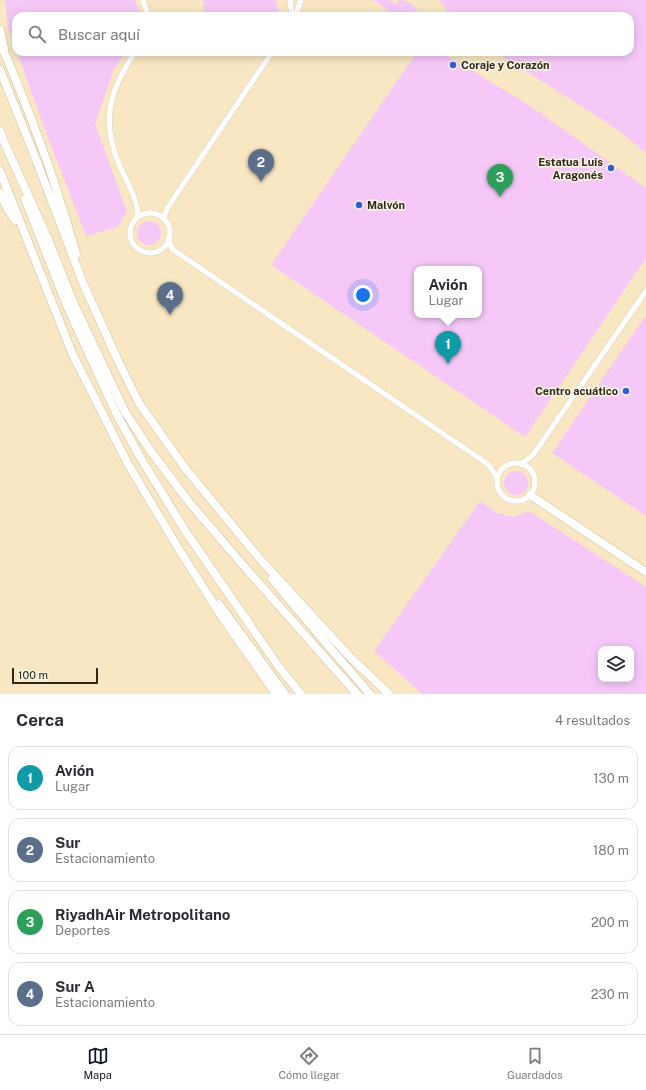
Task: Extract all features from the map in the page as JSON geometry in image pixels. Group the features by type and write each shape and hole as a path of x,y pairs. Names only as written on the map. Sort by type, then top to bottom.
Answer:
{"highway":[{"path":"0,30 7,58"},
{"path":"0,42 27,108 58,196 70,232 83,283"},
{"path":"0,70 83,283 119,363 139,402 185,468 260,559 350,657 389,694"},
{"path":"0,130 67,306 117,415 140,457 186,532 279,666 301,694"},
{"path":"4,142 48,239 74,304 125,412 150,450 189,502 242,564 308,637 354,692"},
{"path":"0,171 72,353 128,464 180,551 285,694"},
{"path":"0,193 7,208 24,234"},
{"path":"530,496 646,572"},
{"path":"260,559 273,581 370,694"},
{"path":"200,580 222,617 276,694"}],"street":[{"path":"143,0 147,12"},
{"path":"290,0 292,12"},
{"path":"295,12 301,0"},
{"path":"132,56 114,90 110,108 109,125 110,139 114,152 135,201 138,217"},
{"path":"163,218 168,207 269,56"},
{"path":"155,214 168,207"},
{"path":"160,250 168,240 169,228 163,218 149,213 138,217 131,226 130,232 133,244 142,252 173,250"},
{"path":"168,240 173,250 489,465 503,468"},
{"path":"521,464 533,455 646,291"},
{"path":"530,470 533,455"},
{"path":"489,465 497,478 498,490 507,500 513,502 525,500 533,491 535,480 530,470 521,464 508,464 503,468 497,478"}],"shaded area":[{"path":"5,0 135,0 140,12 12,12 12,38 8,28"},
{"path":"203,0 276,0 278,9 277,12 204,12"},
{"path":"373,0 390,0 396,4 399,0 407,1 418,12 390,12"},
{"path":"439,0 646,0 646,153 623,134 601,119 502,56 634,56 634,12 449,12"},
{"path":"18,56 123,56 114,69 95,124 127,211 118,227 86,236"},
{"path":"414,56 448,56 529,105 646,188 646,258 525,437 271,265"},
{"path":"149,221 157,225 161,233 157,241 149,245 141,241 137,233 141,225"},
{"path":"646,315 646,516 552,453"},
{"path":"516,471 524,475 528,483 524,491 516,495 508,491 504,483 508,475"},
{"path":"480,501 497,513 514,517 529,511 646,587 646,694 422,694 374,651"}],"place":[{"name":"Coraje y Corazón","path":"453,65"},
{"name":"Estatua Luis Aragonés","path":"611,168"},
{"name":"Sur","path":"261,182"},
{"name":"RiyadhAir Metropolitano","path":"500,197"},
{"name":"Malvón","path":"359,205"},
{"name":"Sur A","path":"170,315"},
{"name":"Avión","path":"448,364"},
{"name":"Centro acuático","path":"626,391"}]}
